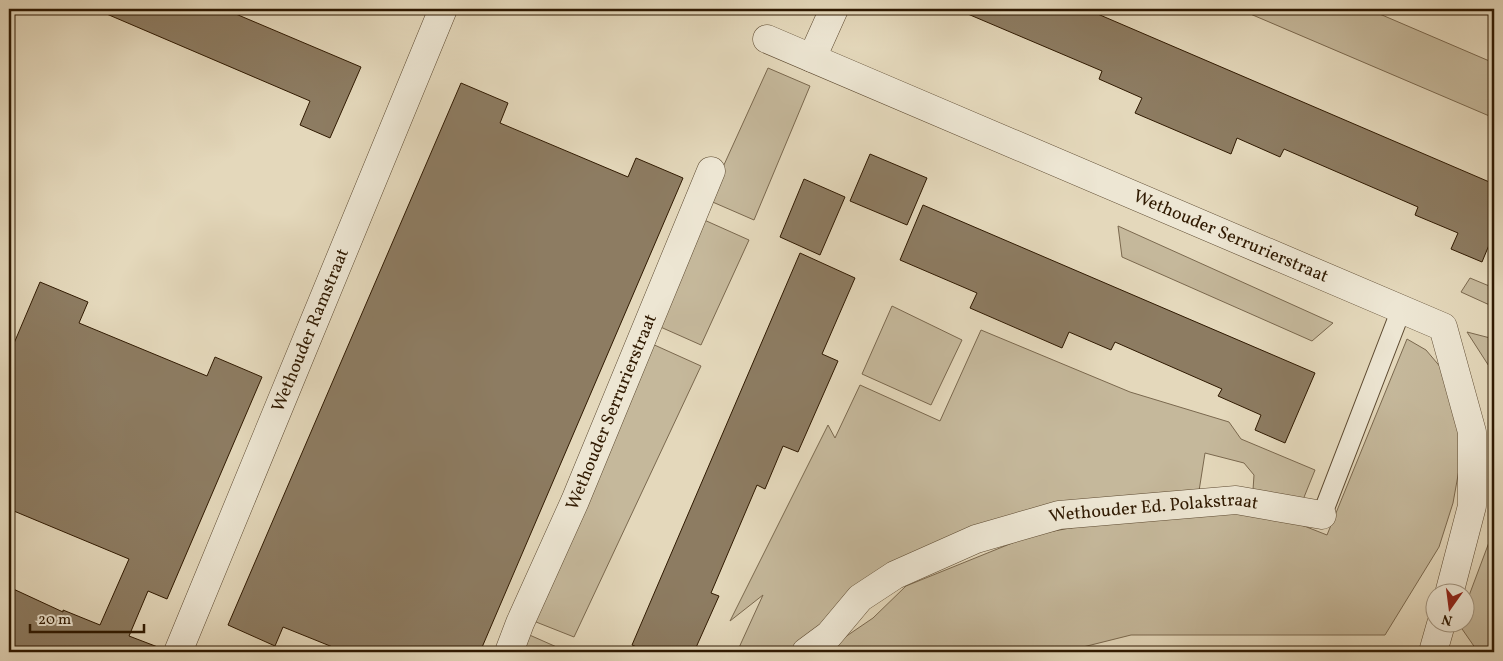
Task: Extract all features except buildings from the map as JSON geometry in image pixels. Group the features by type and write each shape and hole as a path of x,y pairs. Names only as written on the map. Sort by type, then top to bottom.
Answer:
{"street":[{"name":"Wethouder Ramstraat","path":"178,652 443,9"},
{"path":"812,58 834,9"},
{"name":"Wethouder Serrurierstraat","path":"767,39 1443,327 1472,432 1472,506 1452,584"},
{"name":"Wethouder Serrurierstraat","path":"509,652 520,623 575,501 711,171"},
{"name":"Wethouder Ed. Polakstraat","path":"806,652 830,635 860,598 895,575 976,539 1059,515 1236,500 1322,515"},
{"path":"1432,652 1438,634"}],"lane":[{"name":"Wethouder Ed. Polakstraat","path":"1322,515 1401,310"}],"shaded area":[{"path":"1250,9 1368,9 1494,63 1494,118 1248,13"},
{"path":"768,68 810,86 754,220 708,200"},
{"path":"702,219 749,240 701,345 656,325"},
{"path":"1118,226 1333,323 1312,341 1122,257"},
{"path":"1470,278 1494,288 1494,307 1461,292"},
{"path":"892,306 962,340 931,405 862,374"},
{"path":"981,330 1130,392 1229,422 1241,439 1315,470 1294,522 1327,535 1407,339 1426,350 1448,376 1462,453 1453,503 1439,547 1385,635 1131,635 1063,652 823,652 873,618 906,586 1032,535 1136,516 1252,505 1254,475 1244,463 1205,453 1199,491 926,555 790,652 737,652 763,595 730,621 828,425 835,438 860,385 940,421"},
{"path":"1467,332 1494,339 1494,374"},
{"path":"650,343 701,366 574,637 531,620"},
{"path":"1494,529 1494,652 1478,652 1466,634 1476,634 1476,584 1473,584"},
{"path":"525,633 568,652 517,652"}]}
